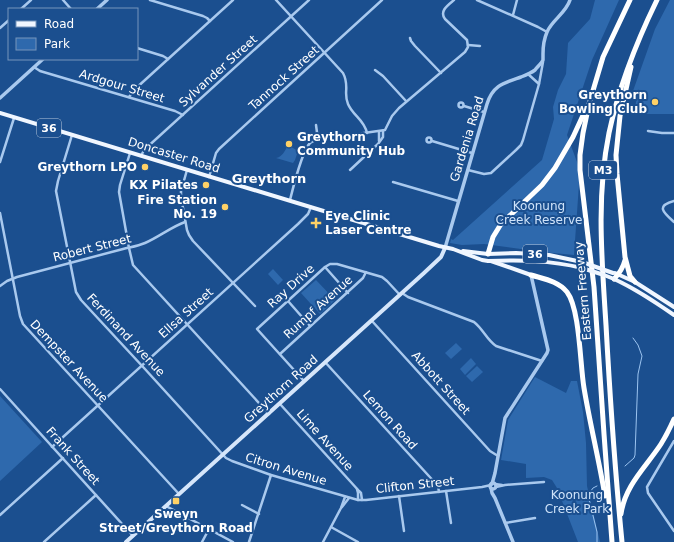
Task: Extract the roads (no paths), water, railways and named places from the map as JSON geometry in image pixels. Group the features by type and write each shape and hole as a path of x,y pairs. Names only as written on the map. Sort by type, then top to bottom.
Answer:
{"highway":[{"name":"Eastern Freeway","path":"612,542 594,288 580,170 580,155 585,120 603,57 630,0"},
{"name":"Eastern Freeway","path":"622,542 612,424 602,270 600,211 609,133 620,88 638,41 657,0"},
{"path":"634,282 630,276 625,257 616,155 623,101 638,41"},
{"path":"488,254 493,237 501,224 534,193 555,168 573,138 591,97"},
{"path":"615,275 623,266 625,257"},
{"name":"36","path":"531,276 550,280 562,287 570,297 578,333 584,386 610,527"},
{"path":"620,524 623,504 630,487 661,444 674,419"}],"main road":[{"name":"Doncaster Road","path":"0,113 457,251 531,276"},
{"name":"Greythorn Road","path":"126,542 401,294 441,256 445,248"},
{"name":"Doncaster Road","path":"457,251 488,254 516,253 548,255 582,262 605,269 674,316"},
{"path":"488,254 488,261"},
{"name":"Doncaster Road","path":"488,261 547,261 582,268 604,275 615,275 634,282 674,307"}],"street":[{"path":"22,8 31,0"},
{"path":"63,0 70,8"},
{"path":"98,8 107,0"},
{"path":"150,0 203,16 210,21"},
{"path":"129,97 134,90 233,0"},
{"path":"276,0 343,73 347,83 347,102 351,110 363,122 367,133"},
{"name":"Sylvander Street","path":"141,156 144,150 309,0"},
{"name":"Tannock Street","path":"209,177 218,150 382,0"},
{"path":"290,201 305,149 311,143 318,140 386,130 395,113 406,101 465,52 468,45 465,39 443,17 443,10 454,0"},
{"path":"477,0 547,32"},
{"path":"512,15 517,0"},
{"path":"467,170 489,174 519,147 523,140 540,84 544,41 547,32 566,9 570,0"},
{"path":"0,28 8,21"},
{"path":"410,38 415,46 441,73"},
{"path":"468,45 480,46"},
{"path":"138,48 168,59"},
{"path":"0,98 42,60"},
{"name":"Gardenia Road","path":"445,248 489,97 495,89 528,74 543,60"},
{"name":"Ardgour Street","path":"34,67 40,71 175,111 183,115"},
{"path":"375,70 383,76 406,101"},
{"path":"528,74 540,84"},
{"path":"464,106 484,112"},
{"path":"0,162 14,118"},
{"path":"316,125 318,140"},
{"path":"350,170 379,142 383,131"},
{"path":"648,131 674,133"},
{"path":"379,132 379,142"},
{"name":"Ferdinand Avenue","path":"72,135 56,188 75,290 79,297 223,455"},
{"path":"432,141 472,153"},
{"path":"130,153 119,192 131,260 134,267 269,414"},
{"path":"187,170 181,193 189,234 193,241 255,306"},
{"path":"393,182 458,201"},
{"path":"674,201 666,203 663,208 664,213 674,222"},
{"name":"Ellsa Street","path":"52,446 307,215 311,207"},
{"name":"Dempster Avenue","path":"0,213 12,278 23,324 179,494"},
{"name":"Robert Street","path":"0,286 12,278 144,244 174,226 186,222"},
{"name":"Ray Drive","path":"304,381 258,329 325,267 334,263 384,278 401,294"},
{"path":"325,267 348,293"},
{"name":"Rumpf Avenue","path":"280,354 348,293 364,277 366,272"},
{"path":"513,542 495,498 493,486 505,418 547,353 548,348 531,276"},
{"path":"401,294 474,322 496,346 542,361"},
{"path":"288,301 310,326"},
{"name":"Abbott Street","path":"372,320 490,451 498,456"},
{"name":"Lemon Road","path":"325,362 438,486 439,492"},
{"name":"Frank Street","path":"0,389 133,536"},
{"name":"Lime Avenue","path":"280,404 360,492 362,500"},
{"path":"674,440 648,488 648,493 674,531"},
{"name":"Citron Avenue","path":"223,455 229,460 271,475 345,497"},
{"path":"0,515 63,458"},
{"path":"249,542 271,475"},
{"name":"Clifton Street","path":"345,497 362,500 544,482"},
{"path":"357,489 358,500"},
{"path":"446,491 451,523"},
{"path":"44,542 96,495"},
{"path":"399,496 404,531"},
{"path":"323,542 341,508 345,497"},
{"path":"341,508 349,498"},
{"path":"242,505 258,514"},
{"path":"166,506 233,542"},
{"path":"505,523 536,518"},
{"path":"331,527 358,542"},
{"path":"202,542 209,529"}],"waterway":[{"path":"625,466 634,458 635,455 638,374 642,356 638,345 633,338"},
{"path":"597,486 593,488 588,495 597,532 597,542"}],"place":[{"name":"Greythorn Bowling Club","path":"655,102"},
{"name":"Greythorn Community Hub","path":"289,144"},
{"name":"Greythorn LPO","path":"145,167"},
{"name":"KX Pilates","path":"206,185"},
{"name":"Fire Station No. 19","path":"225,207"},
{"name":"Eye Clinic Laser Centre","path":"316,223"},
{"name":"Sweyn Street/Greythorn Road","path":"176,501"}],"district":[{"name":"Greythorn","path":"269,178"}],"park label":[{"name":"Koonung Creek Reserve","path":"539,213"},
{"name":"Koonung Creek Park","path":"577,502"}]}
